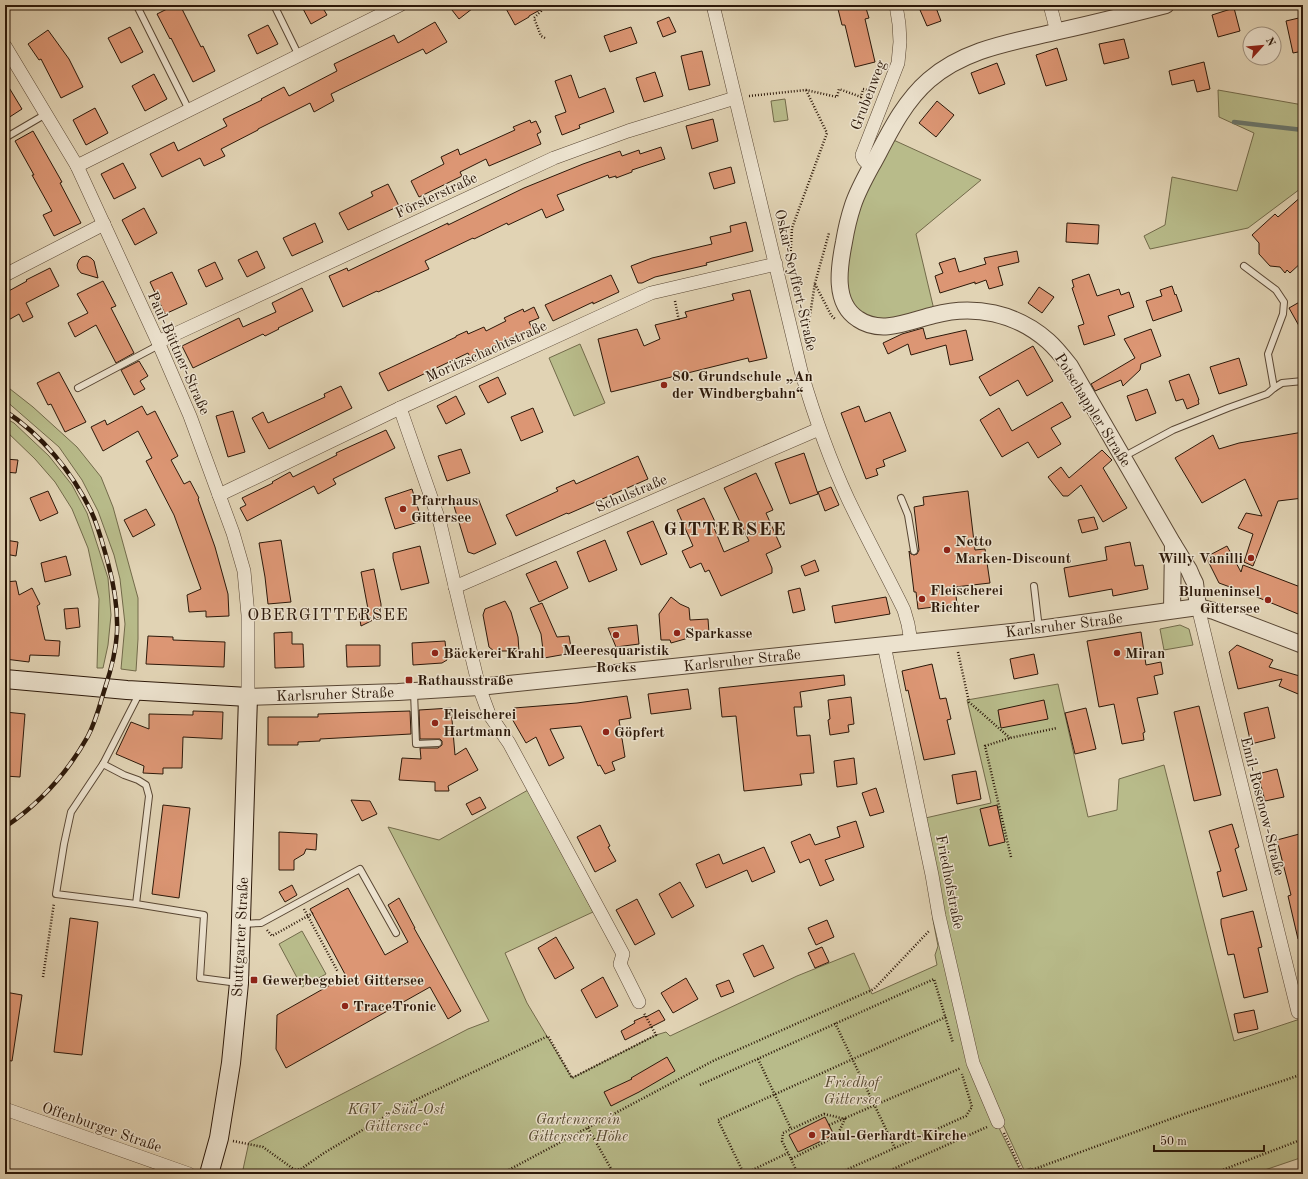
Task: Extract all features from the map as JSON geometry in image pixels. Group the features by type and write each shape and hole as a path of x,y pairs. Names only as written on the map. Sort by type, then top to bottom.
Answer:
{"main road":[{"name":"Karlsruher Straße","path":"5,679 140,691 248,697"},
{"name":"Stuttgarter Straße","path":"209,1174 219,1138 231,1063 239,983 248,697"}],"street":[{"path":"77,166 400,5"},
{"name":"Oskar-Seyffert-Straße","path":"713,5 801,371 819,429 848,498 904,610 907,618 911,642"},
{"name":"Grubenweg","path":"872,165 865,162 862,155 898,63 900,42 896,5"},
{"path":"1050,5 1057,32"},
{"name":"Potschappler Straße","path":"1166,5 1127,12 1057,32 984,49 961,59 930,79 910,99 897,118 853,205 846,228 843,247 840,270 840,290 845,306 851,314 866,324 889,327 942,313 967,310 999,314 1035,330 1048,341 1070,366 1189,570 1195,583 1198,607"},
{"name":"Paul-Büttner-Straße","path":"5,46 77,166 190,416 233,533 244,571 248,615 248,697"},
{"name":"Försterstraße","path":"158,344 554,158 628,131 735,98"},
{"path":"5,275 104,224"},
{"name":"Moritzschachtstraße","path":"219,495 400,408 651,293 776,264"},
{"path":"400,408 440,523 478,687 489,714 509,743 623,954 620,964 639,1002"},
{"name":"Schulstraße","path":"455,587 819,429"},
{"path":"1172,610 1173,544"},
{"name":"Karlsruher Straße","path":"248,697 414,691 478,687 1039,629 1198,607 1214,611 1303,645"},
{"name":"Emil-Rosenow-Straße","path":"1198,607 1218,694 1300,1012"},
{"name":"Friedhofstraße","path":"884,645 932,875 966,1066 998,1122"},
{"name":"Offenburger Straße","path":"5,1109 189,1174"}],"lane":[{"path":"274,5 299,56"},
{"path":"137,6 189,110"},
{"path":"5,138 46,114"},
{"path":"1244,266 1276,290 1284,302 1283,314 1268,354 1274,388"},
{"path":"78,388 158,344"},
{"path":"1123,457 1173,430 1267,394 1282,383 1303,381"},
{"path":"901,498 908,515 914,551"},
{"path":"1034,586 1039,629"},
{"path":"140,691 103,764 71,812 56,894 136,904 204,915 200,978 239,983"},
{"path":"414,691 416,744 438,743"},
{"path":"103,764 124,775 138,780 146,785 148,789 149,796 136,904"},
{"path":"242,924 261,924 360,869 396,933"}],"path":[{"path":"543,5 541,11 534,18 541,36 545,38"},
{"path":"735,98 806,90 837,96 839,89 861,97 863,89 886,94"},
{"path":"790,268 792,228 827,133 806,90"},
{"path":"672,288 680,321"},
{"path":"958,652 969,702 1010,738"},
{"path":"1011,856 984,746 1010,738 1057,728"},
{"path":"43,977 56,894"},
{"path":"300,902 338,972"},
{"path":"261,924 272,936 313,913"},
{"path":"501,1174 713,1061 874,989 934,926"},
{"path":"700,1085 934,979 954,1047"},
{"path":"294,1170 302,1169 324,1153 401,1107 548,1036 572,1078 656,1035 639,1002"},
{"path":"788,1154 744,1174 718,1120 946,1018"},
{"path":"835,1023 895,1148"},
{"path":"758,1059 791,1129"},
{"path":"837,1174 966,1116 972,1107 966,1066 958,1061"},
{"path":"829,1125 966,1066"},
{"path":"882,1174 998,1122 1023,1174 1184,1114 1303,1074"},
{"path":"798,1174 782,1141 783,1133 824,1114 845,1119"},
{"path":"790,1159 837,1136 845,1119"},
{"path":"588,1128 614,1174"},
{"path":"219,1138 263,1147 294,1170 295,1174"},
{"path":"1212,1174 1303,1139"}],"green space":[{"path":"1218,90 1303,105 1303,189 1300,189 1248,228 1150,249 1144,236 1165,225 1172,177 1237,191 1254,133 1219,117"},
{"path":"785,99 788,120 774,122 771,101"},
{"path":"887,137 981,180 916,234 935,314 866,324 840,290 843,247"},
{"path":"580,344 605,403 574,416 549,358"},
{"path":"5,385 33,407 77,447 101,477 113,507 138,598 136,671 121,669 125,624 120,579 114,555 98,511 82,480 59,447 5,400"},
{"path":"5,418 14,423 49,456 72,485 87,513 108,578 111,615 108,645 103,668 97,668 99,599 88,548 72,509 55,482 35,459 5,430"},
{"path":"1180,625 1189,629 1193,645 1164,650 1160,629"},
{"path":"1058,684 1088,817 1117,810 1119,779 1164,765 1234,1041 1303,1018 1303,1157 1253,1174 1030,1174 1034,1172 1031,1168 1024,1170 1001,1120 998,1126 1022,1174 242,1174 249,1142 468,1029 489,1021 388,827 439,840 528,790 593,912 505,953 527,1003 572,1078 656,1035 666,1032 670,1036 797,976 854,953 872,994 937,965 935,955 938,946 933,920 921,819 991,803 967,700"},
{"path":"302,931 326,974 302,987 279,944"}],"building":[{"path":"175,5 180,5 215,71 193,82 157,14"},
{"path":"301,5 321,5 327,15 311,24"},
{"path":"448,5 477,5 459,19"},
{"path":"504,5 549,5 515,25"},
{"path":"837,5 865,5 869,18 865,19 875,62 855,67 845,25 842,25"},
{"path":"935,5 941,21 927,26 920,10"},
{"path":"1234,8 1240,31 1218,37 1212,15"},
{"path":"669,17 676,32 663,37 657,22"},
{"path":"1303,17 1303,51 1293,53 1286,21"},
{"path":"435,22 447,42 426,54 423,49 331,94 334,101 314,112 310,103 258,129 221,149 225,156 204,166 200,158 162,177 150,154 174,142 178,151 227,126 223,119 262,100 261,99 284,87 289,96 337,71 334,64 394,35 398,43"},
{"path":"268,25 278,44 257,54 248,35"},
{"path":"130,27 143,52 121,63 108,38"},
{"path":"631,27 637,43 610,52 604,36"},
{"path":"48,30 69,59 83,87 61,98 41,59 39,60 28,44"},
{"path":"1124,39 1129,58 1104,64 1099,44"},
{"path":"1057,48 1067,80 1046,86 1036,55"},
{"path":"702,51 710,85 689,90 681,56"},
{"path":"1204,62 1210,89 1197,92 1194,80 1172,85 1169,71"},
{"path":"997,63 1005,84 979,94 971,73"},
{"path":"655,72 663,96 644,102 636,78"},
{"path":"154,74 167,99 145,111 132,86"},
{"path":"571,75 579,98 605,88 614,112 579,125 580,128 562,135 555,116 566,112 555,81"},
{"path":"5,81 22,109 5,120"},
{"path":"937,101 954,115 936,137 919,123"},
{"path":"95,108 108,133 86,145 73,120"},
{"path":"713,119 718,141 692,149 686,126"},
{"path":"530,120 531,123 536,121 541,132 537,134 541,144 489,166 486,159 460,172 462,176 419,197 411,181 444,164 441,157 458,149 460,155 515,130 513,127"},
{"path":"33,131 62,182 60,183 81,223 54,236 43,215 52,211 15,141"},
{"path":"661,147 665,159 632,170 632,172 616,178 616,176 609,178 608,175 557,195 564,210 546,218 542,209 508,225 507,223 425,261 429,269 343,307 329,276 347,268 348,271 524,188 583,164 620,151 622,156 639,150 640,154"},
{"path":"123,163 136,188 114,199 101,174"},
{"path":"731,167 735,183 714,189 709,173"},
{"path":"388,184 399,206 348,230 339,213 373,196 371,192"},
{"path":"1303,195 1303,261 1290,273 1287,270 1285,273 1280,267 1270,266 1259,254 1259,243 1252,235 1275,214 1278,217"},
{"path":"144,208 157,233 135,245 122,220"},
{"path":"746,222 753,251 706,263 707,265 655,277 642,283 638,283 631,266 652,258 712,244 710,237 731,232 730,226"},
{"path":"315,223 323,242 292,256 283,238"},
{"path":"1067,223 1099,225 1098,244 1066,242"},
{"path":"257,251 265,268 247,277 238,260"},
{"path":"1017,251 1019,262 998,267 1003,285 989,289 986,280 940,293 935,276 943,273 939,263 955,258 959,272 986,264 984,258"},
{"path":"87,256 94,261 98,278 81,273 78,269 77,265 79,260 82,257"},
{"path":"215,262 223,279 206,287 198,270"},
{"path":"50,268 59,286 26,303 33,317 23,322 19,314 5,322 5,293"},
{"path":"172,272 187,304 165,314 150,282"},
{"path":"1089,274 1097,296 1119,289 1121,295 1129,292 1134,307 1108,316 1115,335 1084,345 1078,326 1084,324 1072,288 1074,287 1072,280"},
{"path":"611,275 619,292 593,304 593,302 553,321 545,305"},
{"path":"103,281 116,306 111,308 134,353 116,363 96,325 75,337 68,323 88,313 77,294"},
{"path":"1172,286 1182,311 1153,321 1146,301 1162,296 1160,290"},
{"path":"1039,287 1054,297 1042,313 1028,303"},
{"path":"302,288 313,311 265,336 263,334 193,368 182,346 239,318 243,327 276,312 272,303"},
{"path":"750,290 767,358 749,362 748,358 611,392 598,339 637,329 644,346 660,339 655,325 687,317 685,312 734,300 732,294"},
{"path":"1303,300 1303,333 1289,308"},
{"path":"534,307 539,318 529,322 533,330 471,359 468,353 388,391 379,373 467,331 468,334 484,327 486,331 506,321 504,318 523,309 524,312"},
{"path":"923,328 926,339 966,330 973,360 950,365 946,345 911,355 908,344 888,354 883,343 902,334"},
{"path":"1151,329 1161,356 1141,364 1140,370 1123,386 1121,380 1095,391 1091,384 1135,358 1124,339"},
{"path":"1033,346 1053,381 1027,396 1018,380 990,396 979,377"},
{"path":"1239,358 1247,385 1219,394 1210,367"},
{"path":"139,361 148,376 140,381 145,389 134,395 121,370"},
{"path":"59,372 86,422 65,432 51,404 48,405 37,383"},
{"path":"1189,374 1199,400 1199,404 1187,409 1183,399 1176,401 1169,381"},
{"path":"498,377 506,394 488,403 479,386"},
{"path":"341,386 352,408 269,449 252,418 263,412 268,423 325,397 324,394"},
{"path":"1147,389 1156,413 1136,421 1127,396"},
{"path":"456,396 465,414 446,424 437,406"},
{"path":"1062,402 1071,417 1051,428 1061,444 1038,458 1028,442 1002,457 980,420 999,408 1012,431"},
{"path":"142,406 147,415 155,411 178,456 171,460 184,484 190,481 199,498 198,499 215,547 228,594 229,616 206,617 206,611 189,612 187,595 201,589 174,515 146,461 152,458 138,431 103,451 91,427 105,420 107,425"},
{"path":"859,406 865,422 890,412 906,451 883,460 885,466 876,469 878,475 866,479 841,413"},
{"path":"533,408 543,432 521,441 511,417"},
{"path":"233,411 245,452 228,457 216,416"},
{"path":"386,430 395,448 333,479 336,484 318,494 314,486 247,521 240,508 246,505 242,498 273,483 272,482 290,472 293,477 337,455 336,453"},
{"path":"1303,432 1303,498 1278,501 1253,566 1244,562 1253,534 1238,528 1246,513 1262,516 1245,479 1202,503 1175,458 1213,435 1219,449 1239,443"},
{"path":"461,449 470,473 447,481 438,456"},
{"path":"1102,450 1112,460 1103,468 1127,508 1103,522 1081,485 1068,496 1063,496 1048,477 1061,467 1069,478"},
{"path":"804,453 818,494 790,504 775,463"},
{"path":"638,456 648,479 516,536 506,515 558,491 556,488 574,480 576,484"},
{"path":"5,459 18,460 16,473 5,472"},
{"path":"756,473 773,510 766,513 781,547 766,554 772,568 772,573 721,596 709,570 705,572 701,563 690,568 682,551 693,546 677,510 704,498 717,526 714,528 724,552 749,541 724,488"},
{"path":"831,487 839,505 825,511 818,492"},
{"name":"Pfarrhaus Gittersee","path":"412,489 422,521 395,529 385,498"},
{"path":"48,491 58,513 40,521 30,498"},
{"name":"Netto Marken-Discount","path":"968,491 975,550 985,549 990,583 955,587 957,604 918,609 916,592 914,592 909,551 914,555 917,554 919,550 914,507 924,505 923,497"},
{"path":"478,498 496,544 474,554 468,552 454,506"},
{"path":"146,509 155,525 133,537 124,520"},
{"path":"1094,517 1098,529 1082,533 1078,520"},
{"path":"653,521 667,554 641,565 627,532"},
{"path":"5,540 18,542 16,556 5,554"},
{"path":"281,540 291,602 268,604 259,543"},
{"path":"605,540 617,570 589,582 577,552"},
{"path":"1130,542 1135,566 1143,565 1148,589 1113,596 1112,589 1069,597 1064,568 1107,560 1105,547"},
{"path":"420,546 429,583 401,590 393,553"},
{"path":"1227,546 1241,572 1243,565 1303,588 1303,616 1219,583 1206,557"},
{"path":"66,556 71,575 45,582 41,563"},
{"path":"815,560 819,571 805,576 801,566"},
{"path":"556,561 568,588 539,602 526,574"},
{"path":"374,569 381,604 381,616 361,626 359,614 368,609 361,572"},
{"path":"16,581 19,595 32,588 40,604 37,606 45,640 60,641 59,656 30,655 29,662 5,659 5,582"},
{"path":"800,588 805,610 793,613 788,591"},
{"path":"671,597 680,604 689,608 690,620 708,619 709,633 692,634 692,637 671,643 670,640 661,640 659,614"},
{"path":"886,597 890,614 835,623 832,606"},
{"path":"505,601 511,612 518,637 519,651 494,651 489,647 483,615 485,609"},
{"path":"542,603 557,637 569,636 572,653 544,658 541,634 530,608"},
{"path":"78,608 80,627 66,629 64,609"},
{"path":"637,625 639,644 616,647 608,628"},
{"path":"292,632 292,644 303,644 304,667 275,668 274,633"},
{"path":"1141,632 1146,665 1161,662 1163,674 1154,676 1158,694 1137,698 1145,732 1143,733 1144,740 1122,744 1114,704 1099,707 1087,641"},
{"path":"148,636 173,637 173,640 225,642 224,667 146,664"},
{"path":"445,641 447,660 442,663 413,665 412,643"},
{"path":"346,645 380,645 380,666 347,667"},
{"path":"1237,645 1273,660 1269,667 1303,677 1303,696 1279,686 1282,679 1238,689 1229,652"},
{"path":"1034,654 1038,674 1014,679 1010,659"},
{"path":"932,664 940,699 946,698 951,719 947,720 955,754 924,760 908,690 906,691 902,671"},
{"path":"844,675 845,685 800,692 802,707 794,707 797,736 810,735 814,773 800,774 802,785 744,791 736,716 722,717 719,688"},
{"path":"688,689 691,709 651,714 648,694"},
{"path":"627,696 631,718 619,720 625,757 612,762 615,770 605,774 600,765 598,766 581,726 550,729 564,758 549,766 536,737 526,743 511,717 514,708 577,703"},
{"path":"851,697 854,724 848,725 849,732 830,735 828,700"},
{"path":"1044,700 1048,719 1001,728 998,710"},
{"path":"1199,706 1221,795 1194,801 1174,712"},
{"path":"1268,707 1275,738 1251,744 1244,713"},
{"path":"451,708 455,755 466,748 478,770 448,786 449,791 435,791 435,782 399,780 402,758 421,759 420,748 438,748 442,745 442,741 440,739 420,739 419,710"},
{"path":"1086,708 1096,749 1075,754 1065,713"},
{"path":"193,711 223,712 222,739 183,737 182,768 163,768 163,774 143,773 144,766 116,754 131,722 149,729 149,714 193,715"},
{"path":"410,711 411,734 320,739 320,741 298,742 298,745 268,745 268,717 318,717 318,714"},
{"path":"5,712 25,714 20,777 5,776"},
{"path":"854,758 857,784 837,787 834,761"},
{"path":"1277,769 1284,797 1265,801 1258,774"},
{"path":"976,771 981,799 957,804 952,775"},
{"path":"876,788 884,812 870,816 862,793"},
{"path":"480,797 486,808 472,815 466,804"},
{"path":"351,800 370,801 377,814 362,821"},
{"path":"163,805 190,808 179,898 152,894"},
{"path":"997,805 1005,842 989,846 980,809"},
{"path":"856,821 864,847 825,860 834,880 820,886 809,859 800,863 791,842 810,834 815,845 840,837 837,827"},
{"path":"1232,824 1239,847 1235,849 1247,890 1223,897 1217,872 1221,871 1209,831"},
{"path":"600,825 610,846 608,847 616,861 595,872 577,837"},
{"path":"279,832 317,834 316,850 306,849 304,854 294,860 294,870 279,870"},
{"path":"1303,833 1303,938 1298,939 1288,896 1291,895 1277,840"},
{"path":"764,847 775,872 752,882 747,870 706,888 696,864 719,854 723,864"},
{"path":"680,882 694,906 672,918 659,894"},
{"path":"292,885 297,895 285,902 279,892"},
{"path":"348,888 385,955 408,942 388,905 399,898 414,928 461,1011 448,1019 430,987 286,1068 276,1049 277,1015 346,976 310,909"},
{"path":"637,899 655,934 635,945 616,910"},
{"path":"1253,911 1262,947 1258,948 1268,992 1244,998 1234,954 1228,955 1221,919"},
{"path":"70,918 98,922 82,1055 54,1052"},
{"path":"827,920 834,937 816,945 808,928"},
{"path":"556,937 574,968 555,979 538,948"},
{"path":"763,945 774,968 754,977 743,954"},
{"path":"822,947 829,962 815,968 808,953"},
{"path":"603,977 618,1006 596,1018 581,990"},
{"path":"686,978 698,999 673,1013 661,993"},
{"path":"729,980 734,992 721,997 716,985"},
{"path":"5,992 22,995 12,1061 5,1060"},
{"path":"659,1010 665,1020 625,1040 621,1031 635,1023 634,1021"},
{"path":"1254,1010 1258,1029 1238,1033 1234,1014"},
{"path":"667,1057 675,1071 611,1106 604,1092 632,1079 631,1078"},
{"name":"Paul-Gerhardt-Kirche","path":"825,1117 834,1135 798,1152 789,1135"}],"waterway":[{"path":"1234,122 1303,130"}],"railway":[{"path":"5,411 31,431 55,455 75,482 83,496 91,511 101,537 112,580 117,614 116,646 98,712 88,736 62,775 52,786 30,808 5,827"}],"place":[{"name":"80. Grundschule „An der Windbergbahn“","path":"664,385"},
{"name":"Pfarrhaus Gittersee","path":"403,509"},
{"name":"Netto Marken-Discount","path":"947,550"},
{"name":"Willy Vanilli","path":"1251,558"},
{"name":"Fleischerei Richter","path":"922,599"},
{"name":"Blumeninsel Gittersee","path":"1268,600"},
{"name":"Sparkasse","path":"677,633"},
{"name":"Meeresquaristik Rocks","path":"616,635"},
{"name":"Bäckerei Krahl","path":"435,653"},
{"name":"Miran","path":"1117,653"},
{"name":"Rathausstraße","path":"409,680"},
{"name":"Fleischerei Hartmann","path":"435,723"},
{"name":"Göpfert","path":"606,732"},
{"name":"Gewerbegebiet Gittersee","path":"254,980"},
{"name":"TraceTronic","path":"345,1006"},
{"name":"Paul-Gerhardt-Kirche","path":"812,1135"}],"district":[{"name":"GITTERSEE","path":"725,528"},
{"name":"OBERGITTERSEE","path":"328,614"}],"park label":[{"name":"Friedhof Gittersee","path":"852,1090"},
{"name":"KGV „Süd-Ost Gittersee“","path":"396,1118"},
{"name":"Gartenverein Gitterseer Höhe","path":"578,1128"}]}
